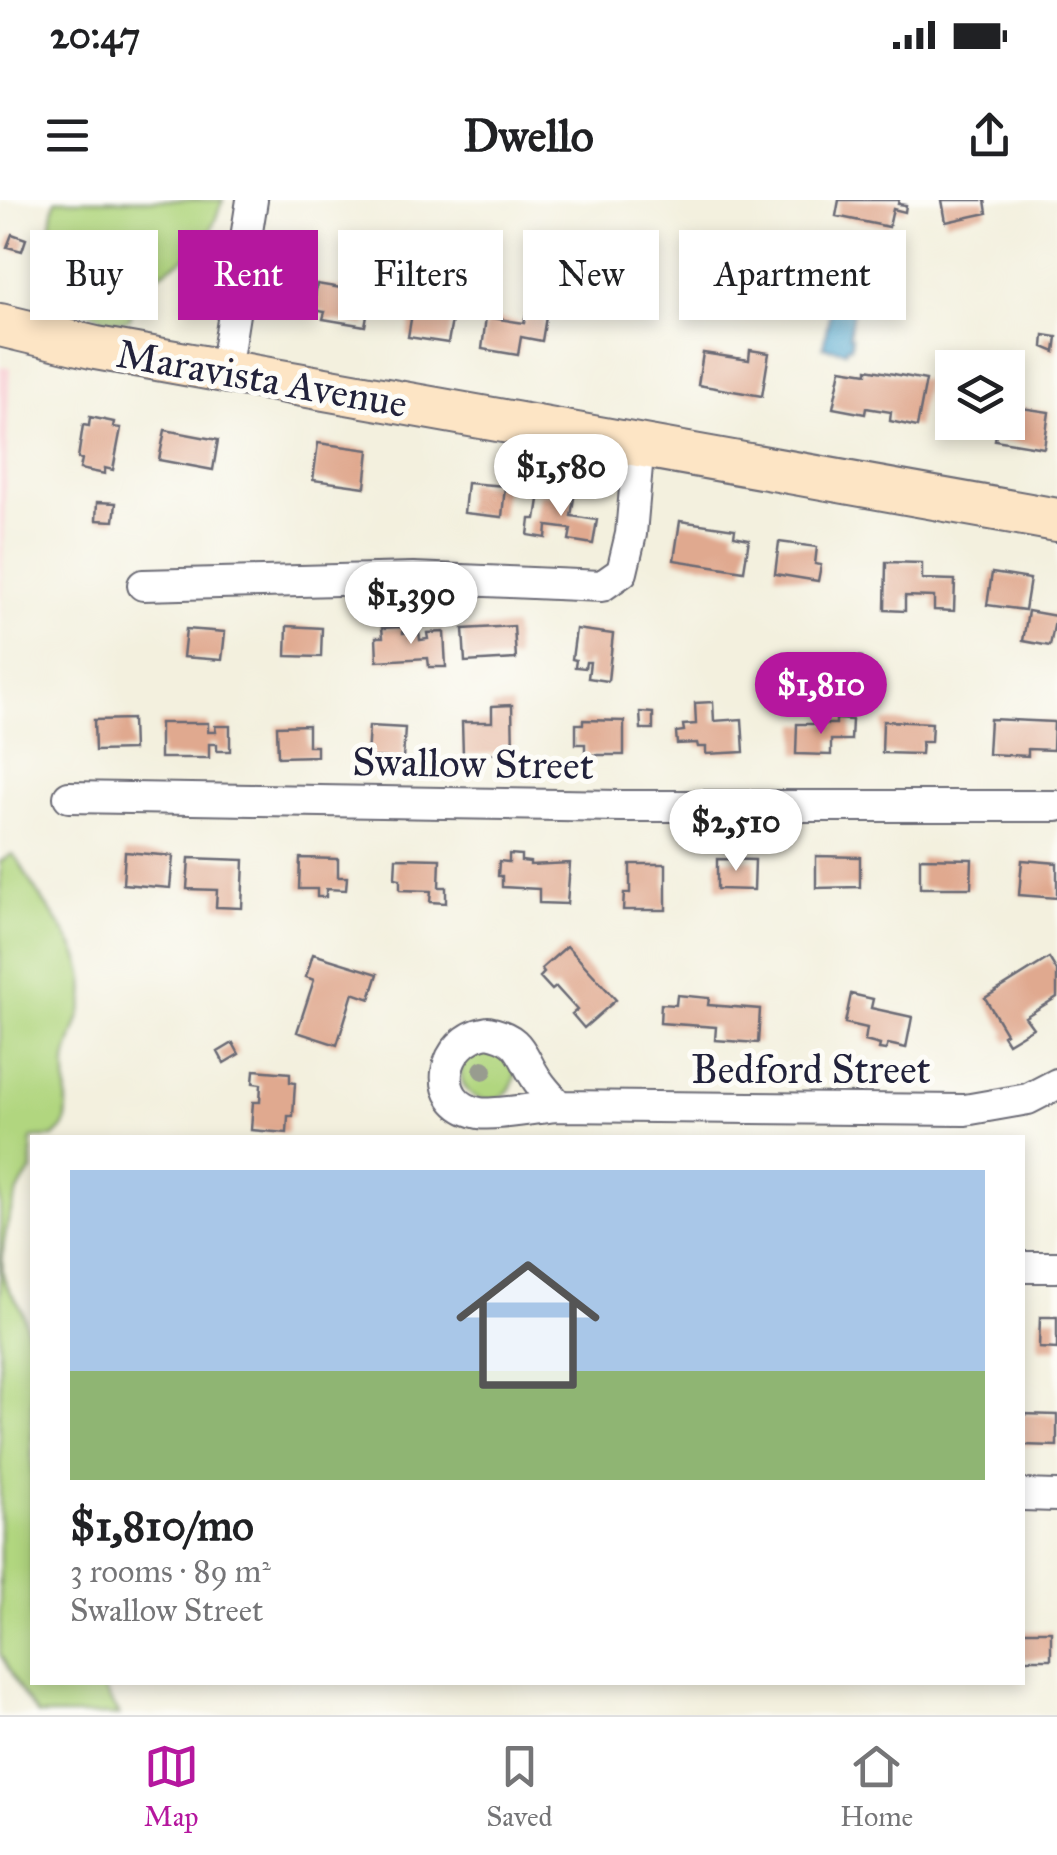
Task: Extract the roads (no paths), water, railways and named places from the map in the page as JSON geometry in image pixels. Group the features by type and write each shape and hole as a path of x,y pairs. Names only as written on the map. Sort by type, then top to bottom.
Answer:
{"main road":[{"name":"Maravista Avenue","path":"0,325 56,340 225,372 1057,520"}],"street":[{"path":"225,372 252,200"},
{"path":"144,585 412,578 602,586 622,572 631,534 638,444"},
{"name":"Swallow Street","path":"68,796 621,806 1057,806"},
{"name":"Bedford Street","path":"559,1106 965,1110 1028,1099 1057,1084"},
{"path":"1025,1266 1057,1267"},
{"path":"1025,1496 1057,1496"}],"water":[{"path":"828,320 852,320 851,347 846,351 823,347"}]}
